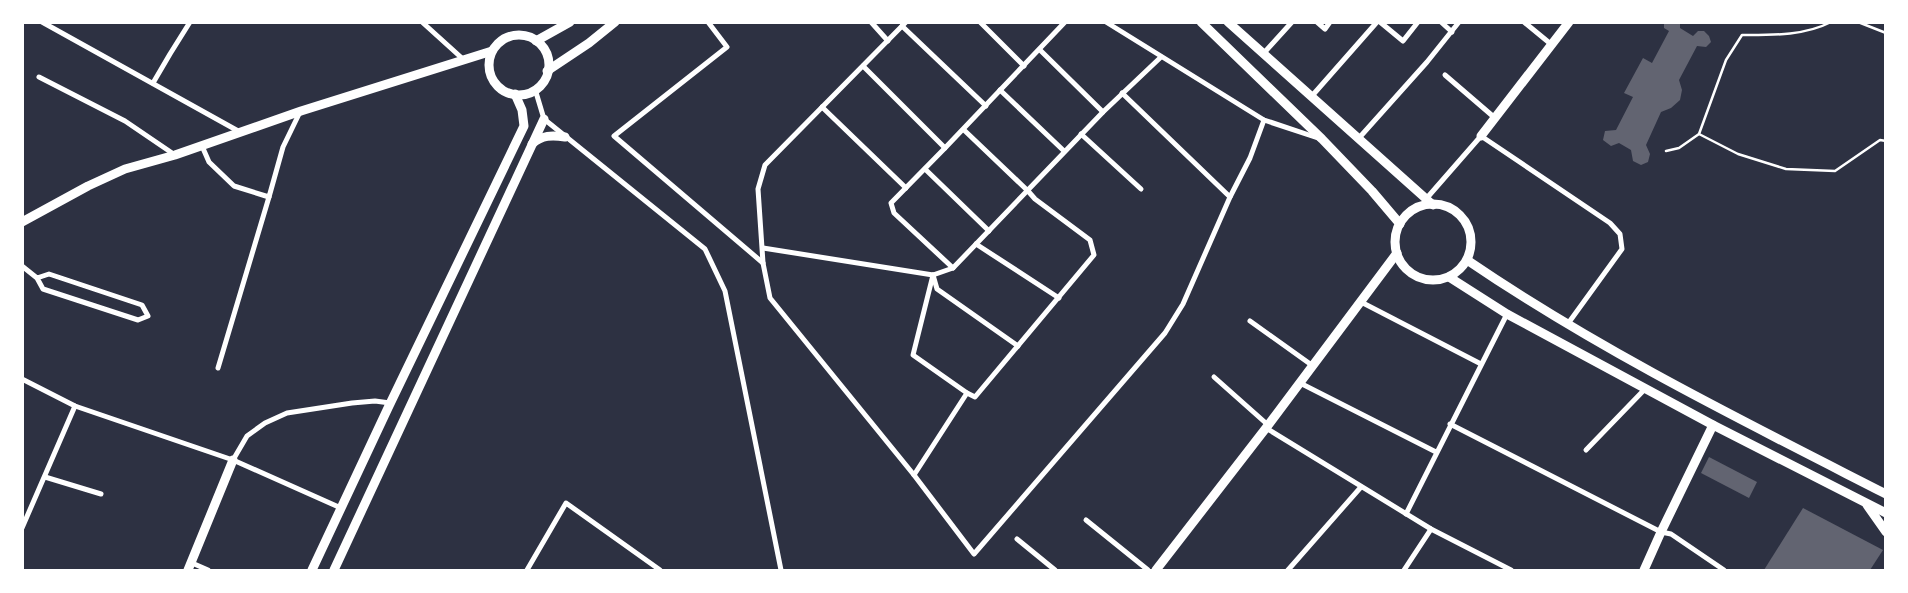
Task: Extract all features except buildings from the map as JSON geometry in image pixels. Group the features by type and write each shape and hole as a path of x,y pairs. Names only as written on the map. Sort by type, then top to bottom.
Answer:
{"street":[{"path":"42,22 240,132"},
{"path":"154,83 190,22"},
{"path":"422,22 464,60"},
{"path":"536,41 570,22"},
{"path":"547,71 589,43 615,22"},
{"path":"708,22 727,47 614,136 763,263"},
{"path":"871,22 888,41"},
{"path":"980,22 1024,66"},
{"path":"953,268 894,213 891,203 964,130 1065,22"},
{"path":"1106,22 1264,120 1322,139"},
{"path":"1201,22 1322,139 1372,191 1400,224"},
{"path":"1228,22 1429,202 1444,206 1462,218 1471,238 1467,260 1456,273 1438,280 1428,280 1417,276 1408,271 1402,263 1397,253 1396,241 1400,224 1411,212 1429,202 1451,170 1481,136 1570,22"},
{"path":"1263,54 1292,22"},
{"path":"1317,22 1325,29 1330,22"},
{"path":"1311,97 1378,22 1402,41 1418,22"},
{"path":"1441,22 1452,32"},
{"path":"1359,138 1427,62 1459,22"},
{"path":"1524,22 1552,45"},
{"path":"986,106 904,24 765,165 758,189 763,263 770,298 914,475 974,554 1165,333 1183,304 1230,197 1250,158 1264,120"},
{"path":"517,35 527,36 536,41 543,48 547,57 547,71 541,85 525,94 506,92 492,79 489,60 492,51 498,43 517,35"},
{"path":"1040,50 1102,112"},
{"path":"22,222 88,186 125,169 175,155 301,111 492,51"},
{"path":"763,248 933,275 953,268 1102,112 1160,57"},
{"path":"863,66 945,148"},
{"path":"1445,76 1495,118"},
{"path":"39,77 125,121 175,155"},
{"path":"535,90 544,119 705,250 725,291 781,570"},
{"path":"1000,90 1064,151"},
{"path":"1122,93 1230,197"},
{"path":"312,570 390,403 524,126 522,110 515,94"},
{"path":"822,107 906,188"},
{"path":"218,368 283,148 301,111"},
{"path":"334,570 544,119"},
{"path":"933,275 913,355 975,397 1094,256 1090,240 1035,199 964,130"},
{"path":"1082,134 1140,189"},
{"path":"531,144 539,138 548,135 565,136"},
{"path":"1481,136 1610,223 1620,234 1622,249 1567,325"},
{"path":"202,146 209,162 234,186 270,197"},
{"path":"925,169 989,231"},
{"path":"976,244 1059,298"},
{"path":"1156,570 1313,366 1397,253"},
{"path":"1467,260 1567,325 1739,418 1886,494"},
{"path":"22,266 37,278 43,288 138,320 148,316 142,305 49,274 37,278"},
{"path":"933,275 937,289 1018,346"},
{"path":"1448,277 1507,314 1645,389 1886,513"},
{"path":"1361,302 1481,364"},
{"path":"1406,514 1507,314"},
{"path":"1250,321 1313,366"},
{"path":"1214,376 1267,426 1430,529 1511,570"},
{"path":"22,379 75,406 233,460 341,508"},
{"path":"1300,383 1436,452"},
{"path":"1586,450 1645,389"},
{"path":"914,475 967,393"},
{"path":"208,570 190,567 233,460 247,436 265,423 288,413 352,403 376,401 390,403"},
{"path":"22,528 75,406"},
{"path":"1450,424 1661,532 1671,534 1724,570"},
{"path":"1644,570 1713,425"},
{"path":"45,477 101,494"},
{"path":"1288,570 1361,487"},
{"path":"527,570 566,503 660,570"},
{"path":"1866,503 1886,532"},
{"path":"1086,520 1148,570"},
{"path":"1404,570 1430,529"},
{"path":"1017,540 1055,570"}],"path":[{"path":"1666,151 1679,148 1699,134 1726,60 1742,36 1786,34 1822,27 1831,22"},
{"path":"1858,22 1886,33"},
{"path":"1699,134 1738,154 1786,169 1835,171 1880,140 1886,141"}]}
